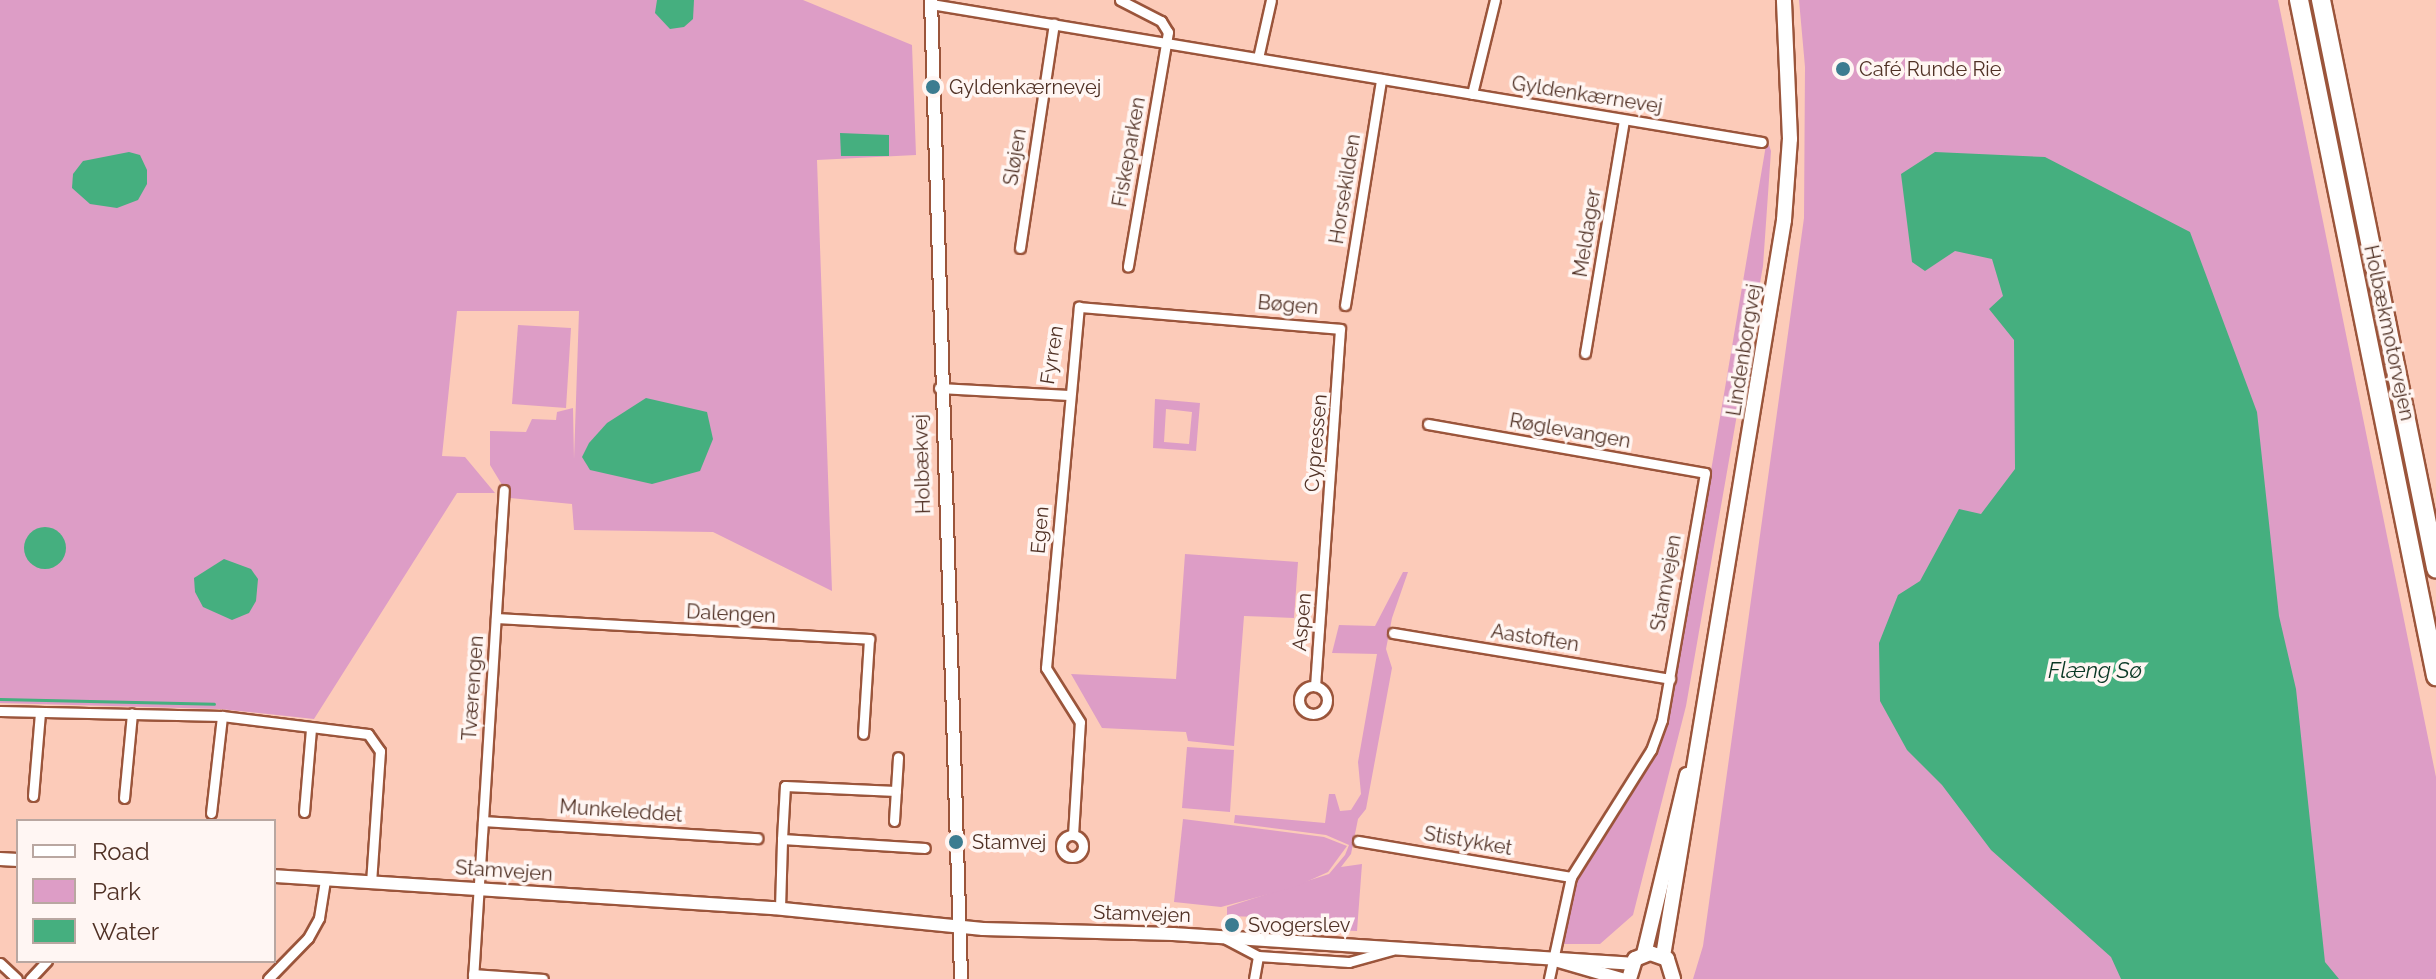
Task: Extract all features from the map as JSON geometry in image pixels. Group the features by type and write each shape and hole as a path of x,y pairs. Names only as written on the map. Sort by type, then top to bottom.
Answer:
{"highway":[{"name":"Holbækmotorvejen","path":"2299,0 2436,676"},
{"name":"Holbækmotorvejen","path":"2321,0 2436,568"}],"main road":[{"name":"Lindenborgvej","path":"1663,956 1784,220 1790,139 1784,0"},
{"name":"Lindenborgvej","path":"1644,954 1705,704"},
{"path":"1629,979 1632,964 1644,954 1663,956 1671,964 1673,979"}],"street":[{"path":"1120,0 1166,26 1166,43"},
{"path":"1134,10 1139,0"},
{"path":"1258,58 1271,0"},
{"path":"1472,94 1495,0"},
{"name":"Gyldenkærnevej","path":"931,2 1762,142"},
{"name":"Holbækvej","path":"931,2 939,388 961,979"},
{"name":"Sløjen","path":"1020,248 1054,24"},
{"name":"Fiskeparken","path":"1128,267 1166,43"},
{"name":"Horsekilden","path":"1345,305 1381,79"},
{"name":"Meldager","path":"1585,353 1624,120"},
{"name":"Fyrren","path":"939,388 1069,395 1079,307 1143,311"},
{"name":"Bøgen","path":"1143,311 1340,329"},
{"name":"Cypressen","path":"1325,561 1340,329"},
{"name":"Egen","path":"1069,395 1046,668 1080,722 1073,835"},
{"name":"Røglevangen","path":"1428,424 1705,473"},
{"name":"Stamvejen","path":"1549,979 1571,877 1651,750 1670,679 1705,473"},
{"name":"Tværengen","path":"473,977 504,490"},
{"name":"Aspen","path":"1315,686 1325,561"},
{"name":"Dalengen","path":"496,618 869,639 863,734"},
{"name":"Aastoften","path":"1393,633 1670,679"},
{"path":"0,711 222,716 368,734 377,740 371,882"},
{"path":"33,796 40,712"},
{"path":"124,798 132,713"},
{"path":"211,813 222,716"},
{"path":"304,812 311,728"},
{"path":"894,821 898,757"},
{"path":"780,908 785,786 896,791"},
{"name":"Munkeleddet","path":"483,821 757,838"},
{"path":"782,839 925,848"},
{"name":"Stistykket","path":"1358,841 1571,877"},
{"name":"Stamvejen","path":"276,876 780,908 960,927 1223,938 1632,964"},
{"path":"268,979 308,938 319,918 325,879"},
{"path":"1223,938 1258,956 1349,962 1395,949"},
{"path":"1254,979 1258,956"},
{"name":"Stamvejen","path":"1552,959 1621,979"},
{"path":"0,963 17,979"},
{"path":"30,979 45,963"},
{"path":"473,977 543,979"}],"green space":[{"path":"0,0 803,0 912,45 916,155 817,160 832,591 713,532 574,530 572,504 510,498 490,465 490,431 526,432 532,419 556,420 557,412 573,408 574,459 579,311 457,311 442,456 465,457 495,493 457,493 314,719 220,709 0,703"},
{"path":"1799,0 2278,0 2436,777 2436,979 1693,979 1703,946 1804,218 1805,67"},
{"path":"1767,139 1771,151 1763,266 1686,706 1633,915 1600,944 1560,944 1581,867 1656,752 1669,720"},
{"path":"518,325 571,328 566,408 512,404"},
{"path":"1155,399 1200,403 1196,451 1153,448","holes":["1166,409 1192,412 1189,444 1164,442"]},
{"path":"1185,554 1298,562 1294,618 1244,616 1234,746 1188,741 1186,732 1102,728 1071,674 1176,679"},
{"path":"1403,572 1408,572 1392,618 1386,649 1392,668 1366,809 1358,819 1351,854 1341,867 1362,864 1357,931 1292,928 1260,917 1227,916 1227,907 1329,874 1345,855 1349,845 1326,835 1234,823 1235,815 1325,823 1329,794 1335,794 1340,811 1351,810 1361,794 1358,762 1377,654 1332,653 1339,625 1375,626"},
{"path":"1187,747 1234,750 1230,812 1182,808"},
{"path":"1183,819 1324,837 1347,846 1328,872 1295,887 1221,907 1174,902"}],"water":[{"path":"657,0 694,0 693,19 684,27 670,29 655,13"},
{"path":"840,133 889,135 889,156 841,156"},
{"path":"129,152 140,155 147,170 147,184 138,200 117,208 90,204 72,188 73,174 83,161"},
{"name":"Flæng Sø","path":"1935,152 2045,157 2190,232 2257,412 2279,616 2296,689 2325,962 2339,979 2121,979 2111,957 1991,850 1942,785 1907,750 1880,701 1879,643 1898,595 1920,581 1959,509 1981,514 2015,469 2014,340 1989,309 2003,296 1992,259 1955,251 1925,271 1912,262 1901,174"},
{"path":"646,398 707,412 713,439 700,471 652,484 590,470 582,457 589,443 607,423"},
{"path":"45,527 60,533 66,548 60,563 45,569 30,563 24,548 30,533"},
{"path":"224,559 251,569 258,579 256,601 249,613 232,620 203,607 195,592 194,578"}],"waterway":[{"path":"0,699 214,704"}],"place":[{"name":"Café Runde Rie","path":"1843,69"},
{"name":"Gyldenkærnevej","path":"933,87"},
{"name":"Stamvej","path":"956,842"},
{"name":"Svogerslev","path":"1232,925"}]}
